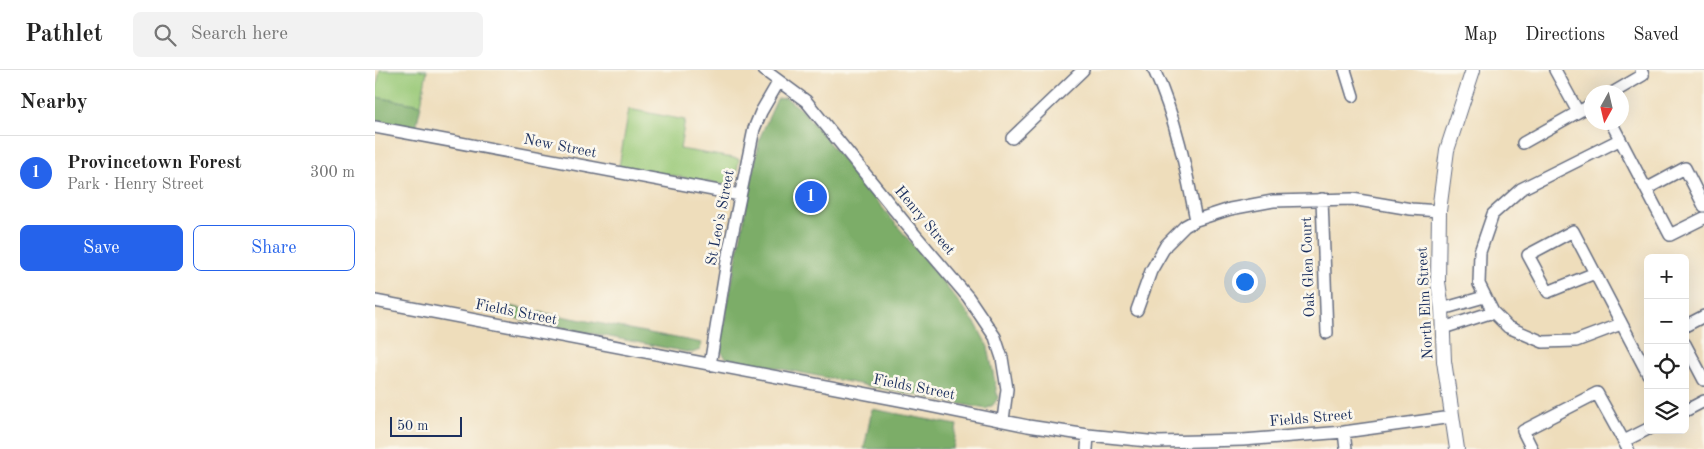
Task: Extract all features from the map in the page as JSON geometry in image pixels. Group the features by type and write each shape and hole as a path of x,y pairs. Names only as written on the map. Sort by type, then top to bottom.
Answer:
{"main road":[{"name":"North Elm Street","path":"1457,449 1444,361 1442,309 1438,282 1439,211 1447,150 1473,70"}],"street":[{"name":"Henry Street","path":"764,70 806,102 968,297 995,337 1002,358 1007,389 1003,420"},
{"path":"1012,138 1083,70"},
{"path":"1154,70 1167,97 1178,137 1196,220"},
{"path":"1345,70 1353,96"},
{"path":"1555,70 1578,112"},
{"path":"1626,85 1643,75 1641,70"},
{"name":"St Leo's Street","path":"710,365 740,196 756,123 779,82"},
{"path":"1523,142 1584,109"},
{"name":"New Street","path":"375,127 740,196"},
{"path":"1615,130 1670,235 1704,218"},
{"path":"1619,140 1521,189 1493,214 1480,252 1479,284 1493,312 1508,327 1543,342 1577,341 1621,324"},
{"path":"1646,189 1685,168 1704,206"},
{"path":"1137,310 1151,271 1166,245 1185,226 1196,220 1230,209 1273,201 1322,199 1352,199 1411,209 1439,211"},
{"name":"Oak Glen Court","path":"1322,199 1327,333"},
{"path":"1595,273 1548,292 1528,255 1573,231 1595,273 1621,324 1644,367"},
{"path":"1442,309 1485,297"},
{"name":"Fields Street","path":"375,301 1028,426 1088,435 1158,442 1243,440 1344,432 1452,417"},
{"path":"1443,328 1493,312"},
{"path":"1689,324 1704,316"},
{"path":"1689,352 1704,380"},
{"path":"1532,449 1523,431 1597,393 1626,445 1644,432"},
{"path":"1689,409 1704,401"},
{"path":"1344,432 1346,449"},
{"path":"1087,449 1088,435"}],"green space":[{"path":"380,70 427,70 421,105 375,97"},
{"path":"375,97 421,105 416,128 375,120"},
{"path":"786,98 802,110 976,324 988,347 998,398 993,405 986,409 726,358 719,349 760,137 777,99"},
{"path":"629,109 685,120 680,149 739,159 737,171 732,181 725,185 619,166"},
{"path":"509,306 702,343 700,350 692,353 507,317"},
{"path":"872,409 957,425 953,449 864,449"}],"place":[{"name":"Provincetown Forest","path":"811,197"}]}
